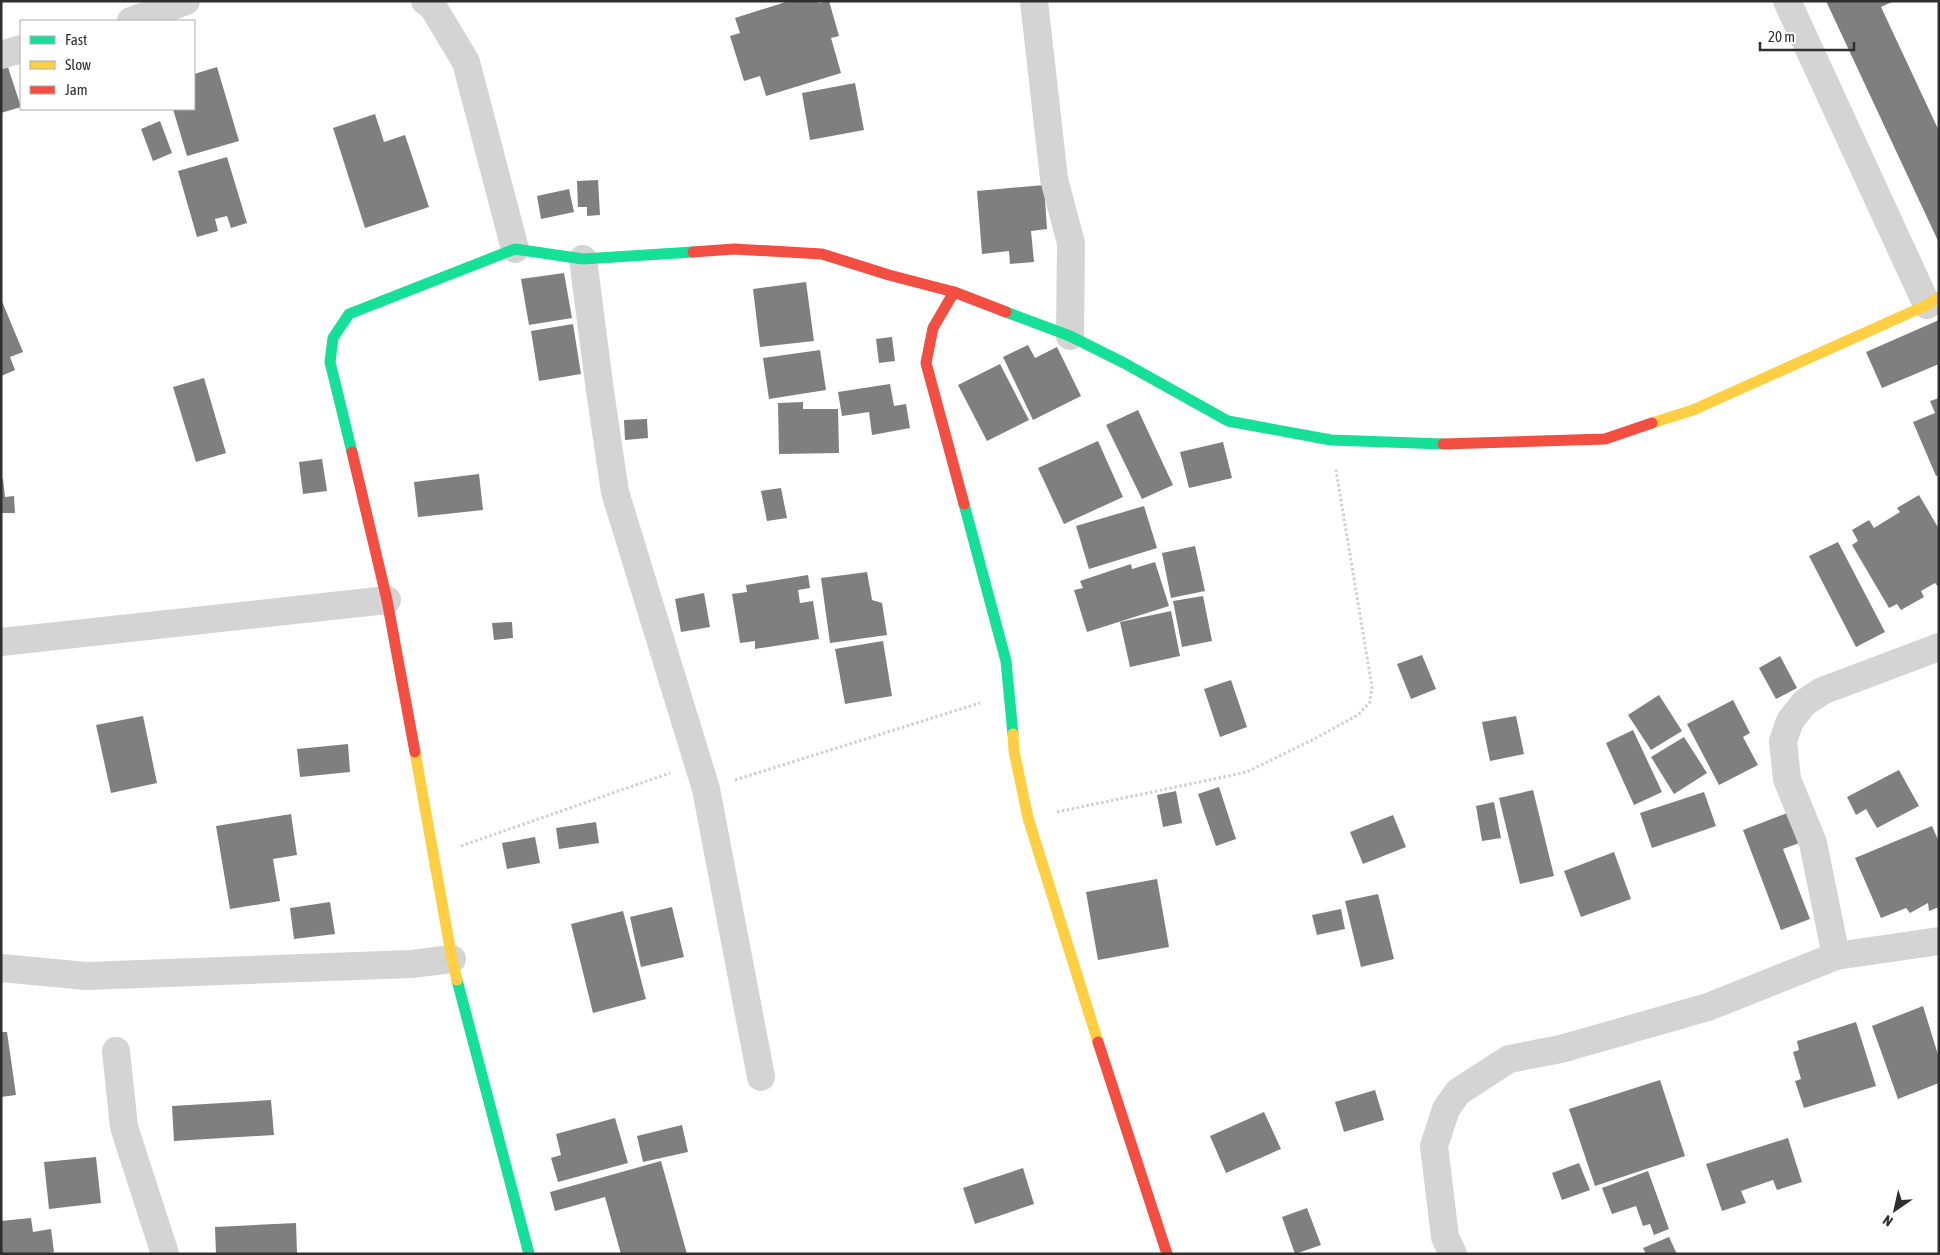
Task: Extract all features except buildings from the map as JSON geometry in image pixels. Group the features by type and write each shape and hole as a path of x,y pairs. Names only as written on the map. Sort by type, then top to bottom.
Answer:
{"street":[{"path":"133,20 186,1"},
{"path":"425,1 433,7 466,62 515,249"},
{"path":"1034,1 1054,179 1071,243 1070,336"},
{"path":"529,1254 452,959 387,600 330,362 333,338 349,314 515,249 584,259 734,250 822,254 889,275 954,292 1070,336 1124,363 1228,421 1331,440 1457,445 1605,439 1693,410 1933,301 1787,1"},
{"path":"1,55 20,49"},
{"path":"584,259 615,492 706,789 761,1078"},
{"path":"954,292 933,328 926,363 1006,661 1014,751 1028,818 1119,1110 1167,1254"},
{"path":"1,642 387,600"},
{"path":"1836,956 1813,843 1787,779 1783,741 1790,721 1804,703 1822,690 1939,647"},
{"path":"1453,1254 1446,1237 1434,1146 1446,1109 1458,1092 1509,1059 1561,1049 1708,1007 1836,956 1939,941"},
{"path":"1,968 86,976 412,964 452,959"},
{"path":"116,1051 124,1127 165,1254"}],"path":[{"path":"1028,818 1247,772 1351,719 1358,715 1370,702 1372,687 1331,440"},
{"path":"706,789 1010,693"},
{"path":"434,856 698,763"}],"traffic: fast":[{"path":"352,452 330,362 333,338 349,314 515,249 583,259 693,252"},
{"path":"1006,312 1070,336 1124,363 1228,421 1331,440 1443,444"},
{"path":"964,504 1006,661 1013,734"},
{"path":"457,980 529,1254"}],"traffic: slow":[{"path":"1652,423 1693,410 1927,305 1939,297"},
{"path":"1013,734 1014,751 1028,818 1098,1042"},
{"path":"415,752 457,980"}],"traffic: jam":[{"path":"693,252 734,249 822,254 889,275 954,292 1006,312"},
{"path":"954,292 933,328 926,363 964,504"},
{"path":"1443,444 1605,439 1652,423"},
{"path":"352,452 387,600 415,752"},
{"path":"1098,1042 1167,1254"}]}
